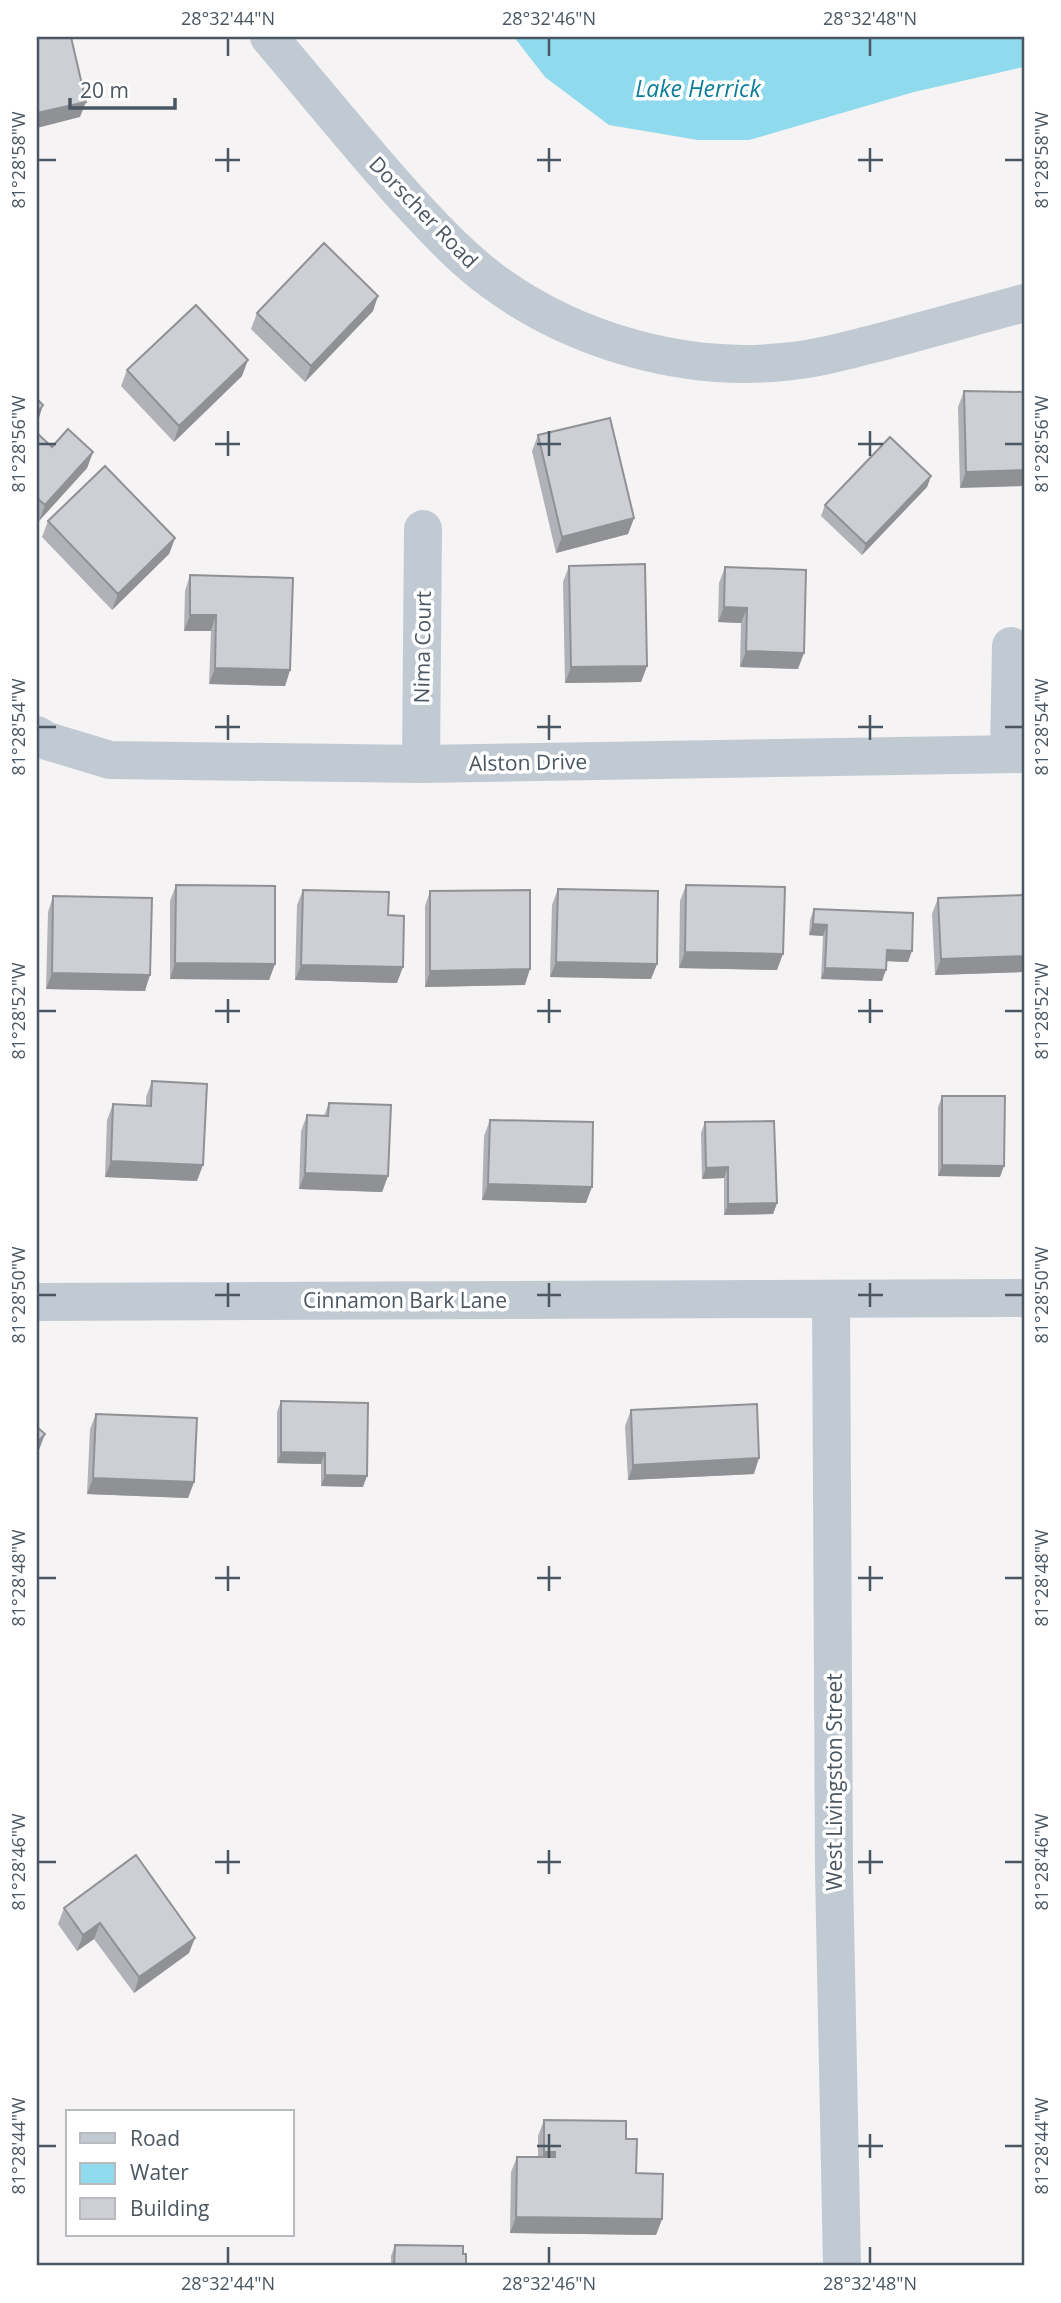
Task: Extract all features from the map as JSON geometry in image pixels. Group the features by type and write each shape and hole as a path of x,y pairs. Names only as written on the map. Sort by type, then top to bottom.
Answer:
{"street":[{"name":"Dorscher Road","path":"269,37 440,234 493,281 553,320 621,344 669,357 731,363 782,362 831,355 1024,303"},
{"name":"Nima Court","path":"421,764 423,529"},
{"path":"1010,646 1017,754"},
{"name":"Alston Drive","path":"37,735 47,741 110,760 421,764 1017,754"},
{"name":"Cinnamon Bark Lane","path":"37,1302 1024,1298"},
{"name":"West Livingston Street","path":"831,1299 834,1871 842,2266"}],"water":[{"name":"Lake Herrick","path":"514,37 1024,37 1024,67 914,92 749,140 698,140 609,125 545,77"}],"building":[{"path":"37,37 71,37 86,102 37,113"},
{"path":"324,243 378,296 311,366 257,313"},
{"path":"196,305 248,360 179,426 127,370"},
{"path":"964,391 1024,392 1024,470 966,472"},
{"path":"37,399 43,405 37,413"},
{"path":"610,418 634,518 562,537 538,435"},
{"path":"68,429 93,452 45,505 37,498 37,433 52,447"},
{"path":"890,437 931,476 866,544 825,505"},
{"path":"105,466 175,538 118,594 48,521"},
{"path":"645,564 647,666 571,667 569,566"},
{"path":"725,567 806,570 804,653 746,651 747,608 724,607"},
{"path":"190,575 293,578 290,670 215,668 216,615 190,615"},
{"path":"176,885 275,886 275,964 175,963"},
{"path":"686,885 785,887 783,954 685,952"},
{"path":"558,889 658,891 657,964 556,962"},
{"path":"303,890 389,892 388,915 404,916 403,967 301,965"},
{"path":"530,890 530,969 430,971 430,891"},
{"path":"1024,895 1024,956 941,959 938,898"},
{"path":"53,896 152,898 150,975 52,973"},
{"path":"814,909 913,913 912,951 887,950 886,970 825,968 827,925 813,924"},
{"path":"152,1081 207,1084 203,1165 111,1161 113,1104 151,1106"},
{"path":"942,1096 1005,1096 1004,1166 942,1165"},
{"path":"329,1103 391,1105 388,1176 305,1173 307,1115 328,1116"},
{"path":"490,1120 593,1122 592,1187 488,1184"},
{"path":"774,1121 777,1203 728,1204 728,1167 706,1168 705,1122"},
{"path":"281,1401 368,1403 367,1476 325,1475 325,1453 281,1452"},
{"path":"757,1404 759,1458 633,1465 631,1410"},
{"path":"96,1414 197,1418 194,1482 93,1478"},
{"path":"37,1427 45,1434 37,1443"},
{"path":"136,1855 195,1938 139,1977 100,1923 83,1935 64,1908"},
{"path":"544,2120 626,2121 626,2139 637,2139 636,2173 663,2174 662,2219 516,2217 517,2157 555,2157 555,2152 544,2152"},
{"path":"395,2245 463,2246 466,2266 394,2266"}]}
